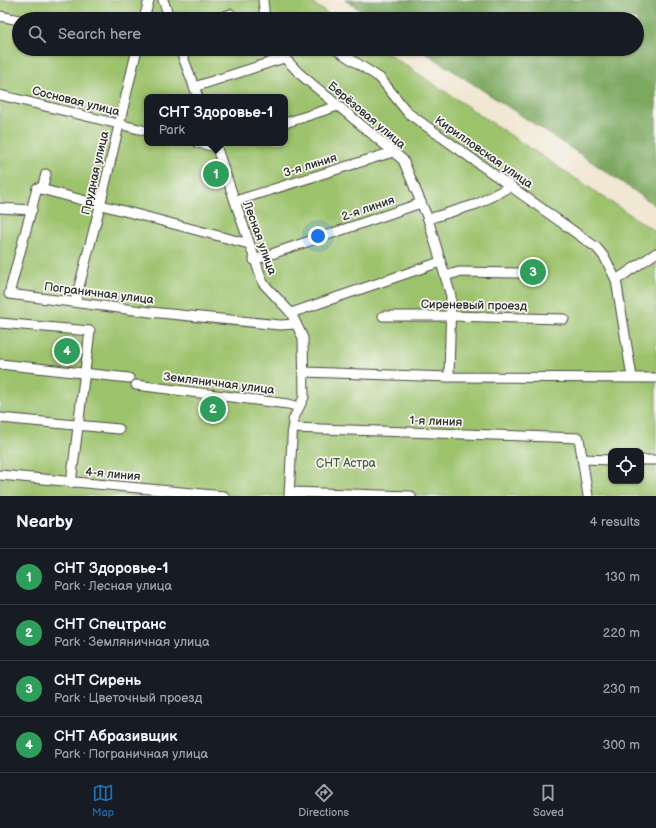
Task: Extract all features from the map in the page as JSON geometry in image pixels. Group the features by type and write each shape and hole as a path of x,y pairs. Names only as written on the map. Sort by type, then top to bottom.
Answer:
{"street":[{"path":"146,12 149,0"},
{"path":"163,0 167,12"},
{"path":"263,0 264,12"},
{"path":"0,16 12,19"},
{"name":"Прудная улица","path":"75,302 101,204 135,56"},
{"path":"183,56 197,94"},
{"name":"Кирилловская улица","path":"346,56 380,78 408,114 598,248 616,280 632,377"},
{"path":"194,87 284,58"},
{"name":"Берёзовая улица","path":"284,58 300,74 403,160 428,219 451,296 449,376"},
{"name":"Сосновая улица","path":"0,95 144,130"},
{"path":"288,122 338,106"},
{"name":"Лесная улица","path":"217,146 263,283 291,313 303,338 304,397 293,420 290,494"},
{"name":"3-я линия","path":"235,201 393,152"},
{"name":"Пограничная улица","path":"46,174 32,210 4,294 150,312 272,324 296,324"},
{"path":"428,219 477,204 511,186"},
{"path":"40,189 249,244"},
{"name":"2-я линия","path":"254,260 421,203"},
{"path":"0,208 32,210"},
{"path":"616,280 656,253"},
{"path":"291,313 440,262"},
{"path":"445,276 459,272 519,273"},
{"name":"Сиреневый проезд","path":"383,316 564,319"},
{"path":"0,323 90,331 71,482"},
{"path":"0,364 129,378"},
{"path":"304,372 449,376 656,378"},
{"name":"Земляничная улица","path":"136,385 288,404 299,407"},
{"path":"0,418 119,430"},
{"name":"1-я линия","path":"292,428 578,438 582,460"},
{"path":"588,496 582,460 608,460"},
{"path":"644,460 656,460"},
{"name":"4-я линия","path":"0,475 224,496"},
{"path":"290,494 411,496"}],"green space":[{"name":"СНТ Астра","path":"0,0 308,0 326,12 12,12 12,56 392,56 656,232 656,496 0,496"},
{"path":"345,0 656,0 656,206 431,56 644,56 644,12 363,12"}],"place":[{"name":"СНТ Здоровье-1","path":"216,174"},
{"name":"СНТ Сирень","path":"533,272"},
{"name":"СНТ Абразивщик","path":"67,351"},
{"name":"СНТ Спецтранс","path":"213,409"}]}
